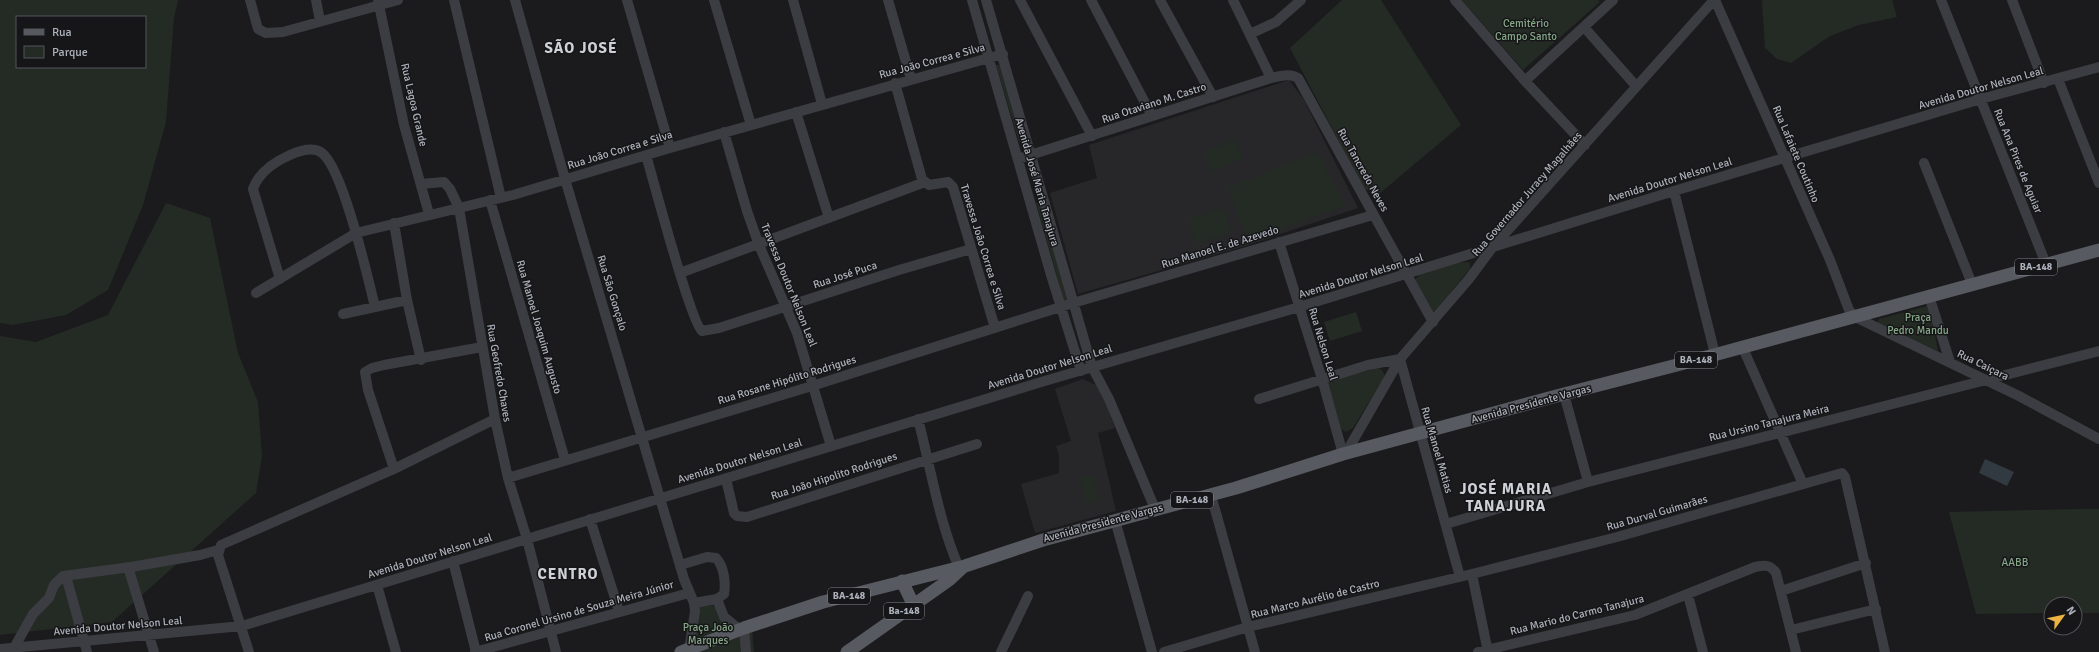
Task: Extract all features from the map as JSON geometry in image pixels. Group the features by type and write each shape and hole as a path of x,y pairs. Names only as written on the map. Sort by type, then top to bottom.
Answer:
{"main road":[{"name":"Avenida Presidente Vargas","path":"961,568 1043,540 1211,495 1344,454 2099,250"},
{"name":"BA-148","path":"688,651 742,629 823,602 902,581 961,568"},
{"name":"Ba-148","path":"847,652 961,568"},
{"path":"902,581 913,604"}],"street":[{"path":"250,0 255,24 260,31 283,32 378,3 398,0"},
{"path":"316,0 320,21"},
{"path":"454,0 501,198"},
{"name":"Rua São Gonçalo","path":"515,0 565,179 689,593"},
{"path":"627,0 670,148"},
{"path":"714,0 751,125"},
{"path":"793,0 822,104"},
{"path":"888,0 911,79"},
{"name":"Avenida José Maria Tanajura","path":"972,0 990,57 1060,308 1080,371"},
{"name":"Avenida José Maria Tanajura","path":"986,0 1003,54 1030,155 1092,367 1110,399 1155,509"},
{"path":"1020,0 1092,136"},
{"path":"1091,0 1152,116"},
{"path":"1160,0 1213,97"},
{"path":"1233,0 1271,78"},
{"path":"1250,34 1276,22 1301,0"},
{"path":"1455,0 1525,81 1585,145"},
{"name":"Rua Governador Juracy Magalhães","path":"1344,454 1400,359 1433,322 1492,248 1714,0"},
{"name":"Rua Lafaiete Coutinho","path":"1714,0 1843,292 1849,310 1854,317"},
{"name":"Rua Ana Pires de Aguiar","path":"1941,0 2046,264"},
{"path":"2012,0 2044,83"},
{"path":"1525,81 1584,27 1609,1"},
{"name":"Rua Lagoa Grande","path":"378,3 404,126 429,214"},
{"path":"1584,27 1636,86"},
{"name":"Rua João Correa e Silva","path":"256,293 356,233 429,214 501,198 724,132 1003,54"},
{"name":"Avenida Doutor Nelson Leal","path":"0,649 19,649 242,626 918,419 1299,307 1674,191 1981,99 2099,67"},
{"name":"Rua Otaviano M. Castro","path":"1018,159 1271,78 1290,75 1298,78"},
{"name":"Rua Tancredo Neves","path":"1298,78 1374,214 1405,274 1433,322"},
{"path":"2058,79 2099,183"},
{"path":"646,155 680,273 759,245 925,182 920,173 895,83"},
{"path":"796,112 830,218"},
{"name":"Travessa Doutor Nelson Leal","path":"724,132 747,211 759,245 786,306 805,356 812,386 831,446"},
{"path":"280,279 253,189 260,175 273,164 297,152 307,150 322,153 328,160 340,185 356,233 375,307"},
{"path":"1924,163 1972,284"},
{"name":"Rua Geofredo Chaves","path":"421,184 444,182 450,189 459,208 495,419 508,478 527,539 556,652"},
{"name":"Travessa João Correa e Silva","path":"925,182 929,185 944,182 950,184 995,328"},
{"path":"1674,191 1715,354"},
{"name":"Rua Manoel Joaquim Augusto","path":"490,200 565,460"},
{"name":"Rua Manoel E. de Azevedo","path":"1073,304 1374,214"},
{"path":"394,224 407,300 421,360"},
{"name":"Rua Nelson Leal","path":"1279,242 1344,454"},
{"name":"Rua José Puca","path":"680,273 694,319 702,331 719,328 899,270 971,249"},
{"path":"1929,296 1950,362"},
{"path":"343,314 407,300"},
{"name":"Rua Rosane Hipólito Rodrigues","path":"508,478 812,386 1073,304"},
{"name":"Rua Caiçara","path":"1854,317 2019,396 2099,439"},
{"path":"1742,346 1803,484"},
{"path":"394,470 364,374 372,368 482,348"},
{"name":"Rua Ursino Tanajura Meira","path":"1446,524 1588,482 2099,351"},
{"path":"1259,399 1368,365 1400,359"},
{"name":"Rua Manoel Matias","path":"1400,359 1459,574"},
{"path":"1564,394 1588,482"},
{"path":"249,652 218,550 220,545 394,470 495,419"},
{"path":"918,419 953,554 961,568"},
{"name":"Rua João Hipolito Rodrigues","path":"726,479 734,513 737,516 747,517 977,444"},
{"name":"Rua Durval Guimarães","path":"1472,574 1617,537 1842,473 1846,477 1866,563"},
{"path":"1211,495 1255,652"},
{"path":"590,519 619,611"},
{"path":"1115,520 1152,652"},
{"path":"19,649 33,614 49,598 54,585 66,576 200,555 218,550"},
{"path":"680,565 707,557 713,557 718,560 724,580 724,594 717,599 694,603"},
{"path":"453,561 476,652"},
{"path":"1796,652 1781,590 1866,563 1885,652"},
{"name":"Rua Mario do Carmo Tanajura","path":"1485,651 1635,615 1755,567 1770,566 1776,573 1781,590"},
{"path":"128,567 154,652"},
{"name":"Rua Marco Aurélio de Castro","path":"1164,652 1248,627 1459,574 1472,574"},
{"path":"1472,574 1485,651"},
{"path":"66,576 87,652"},
{"path":"377,585 396,652"},
{"path":"688,651 695,610 694,603 689,593"},
{"name":"Rua Coronel Ursino de Souza Meira Júnior","path":"476,652 550,630 689,593"},
{"path":"1688,595 1702,652"},
{"path":"1001,652 1028,596"},
{"path":"717,599 724,617 742,629 746,652"},
{"path":"1791,630 1876,609"}],"shaded area":[{"path":"1289,80 1304,100 1358,208 1242,247 1078,294 1050,193 1097,178 1089,145"},
{"path":"1083,379 1100,387 1115,428 1098,433 1116,511 1035,533 1021,484 1059,473 1059,455 1056,446 1071,441 1055,389"},
{"path":"1985,459 2014,472 2007,486 1979,473"}],"green space":[{"path":"0,0 178,0 174,18 166,122 143,205 108,290 66,315 13,325 0,323"},
{"path":"1342,0 1381,0 1461,125 1379,194 1364,189 1290,48"},
{"name":"Cemitério Campo Santo","path":"1462,0 1598,0 1600,2 1523,70"},
{"path":"1762,0 1892,0 1897,17 1859,25 1830,36 1791,63 1777,59 1765,48"},
{"path":"996,65 1003,65 1024,141 1019,142"},
{"path":"1234,139 1244,158 1212,172 1204,153"},
{"path":"1317,152 1345,206 1248,240 1227,188"},
{"path":"166,203 210,218 238,353 258,402 262,456 256,493 112,622 0,635 0,336 36,342 108,315"},
{"path":"1036,203 1040,203 1069,299 1064,301"},
{"path":"1223,208 1231,233 1196,244 1188,219"},
{"path":"1467,262 1470,263 1470,269 1435,311 1432,312 1415,280 1419,276 1431,270 1447,265"},
{"name":"Praça Pedro Mandu","path":"1927,306 1932,318 1938,351 1878,323 1879,319"},
{"path":"1356,312 1362,331 1330,341 1324,322"},
{"path":"1378,368 1382,370 1385,376 1353,428 1346,432 1341,429 1328,383 1331,380"},
{"path":"1093,475 1099,501 1086,504 1080,478"},
{"name":"AABB","path":"2099,509 2099,613 2083,613 2083,596 2043,596 2043,613 1976,614 1949,512"},
{"name":"Praça João Marques","path":"695,605 715,606 721,619 729,625 738,628 752,629 754,652 687,652"}],"district":[{"name":"SÃO JOSÉ","path":"581,48"},
{"name":"JOSÉ MARIA TANAJURA","path":"1506,498"},
{"name":"CENTRO","path":"568,574"}]}
